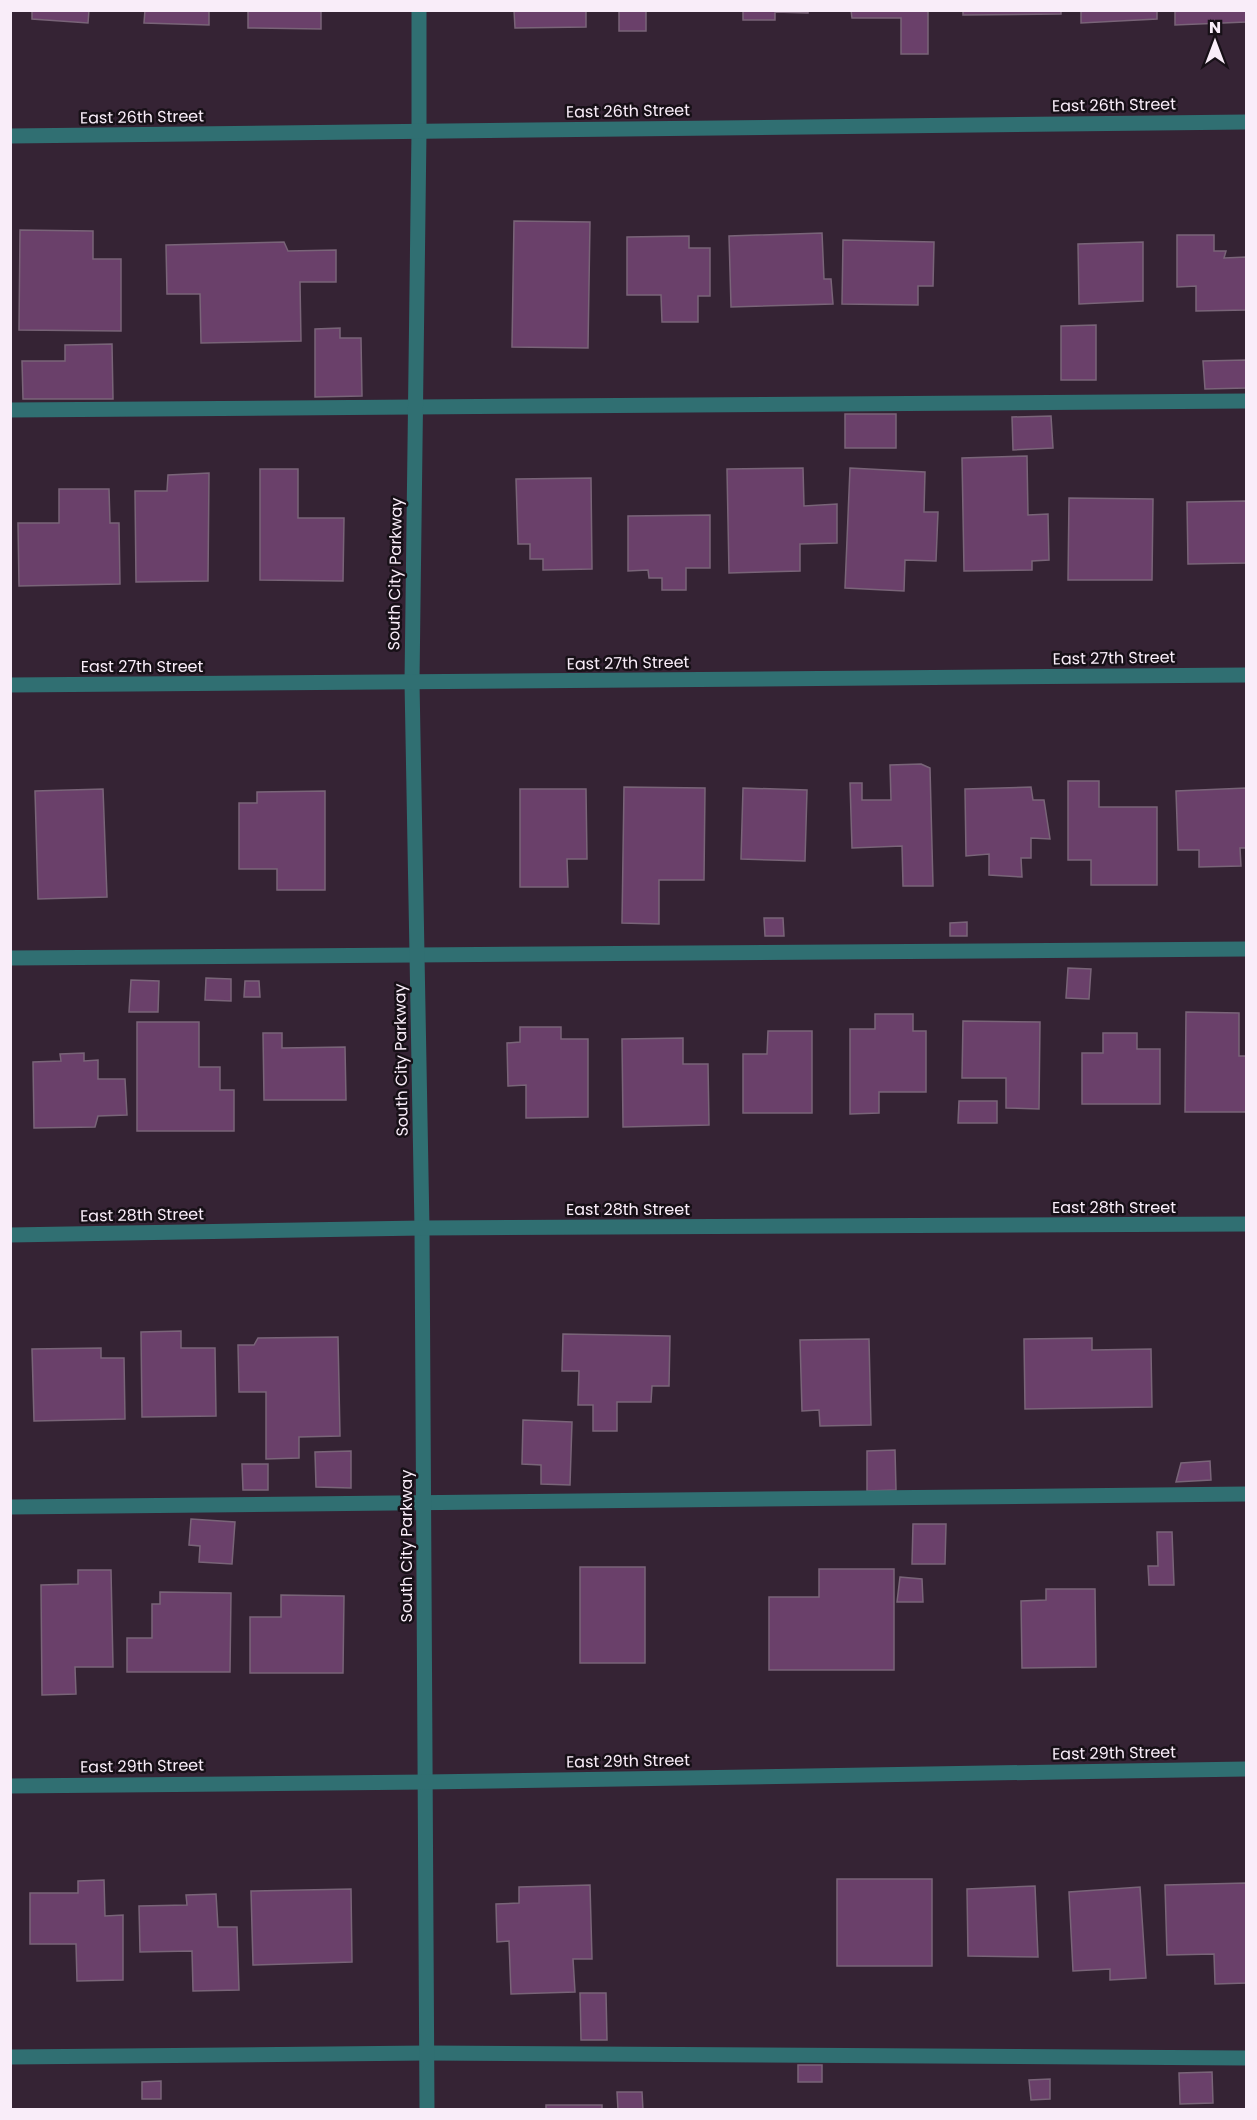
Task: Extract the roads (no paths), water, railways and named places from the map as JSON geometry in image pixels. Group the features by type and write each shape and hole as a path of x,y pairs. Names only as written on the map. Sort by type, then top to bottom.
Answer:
{"street":[{"name":"South City Parkway","path":"418,10 419,132 412,682 422,1228 427,2109"},
{"name":"East 26th Street","path":"10,136 1246,122"},
{"path":"10,410 1246,401"},
{"name":"East 27th Street","path":"10,685 1246,675"},
{"path":"10,958 1246,949"},
{"name":"East 28th Street","path":"10,1235 422,1228 1246,1224"},
{"path":"10,1507 1246,1494"},
{"name":"East 29th Street","path":"10,1786 1246,1769"},
{"path":"10,2057 427,2053 1246,2058"}]}
